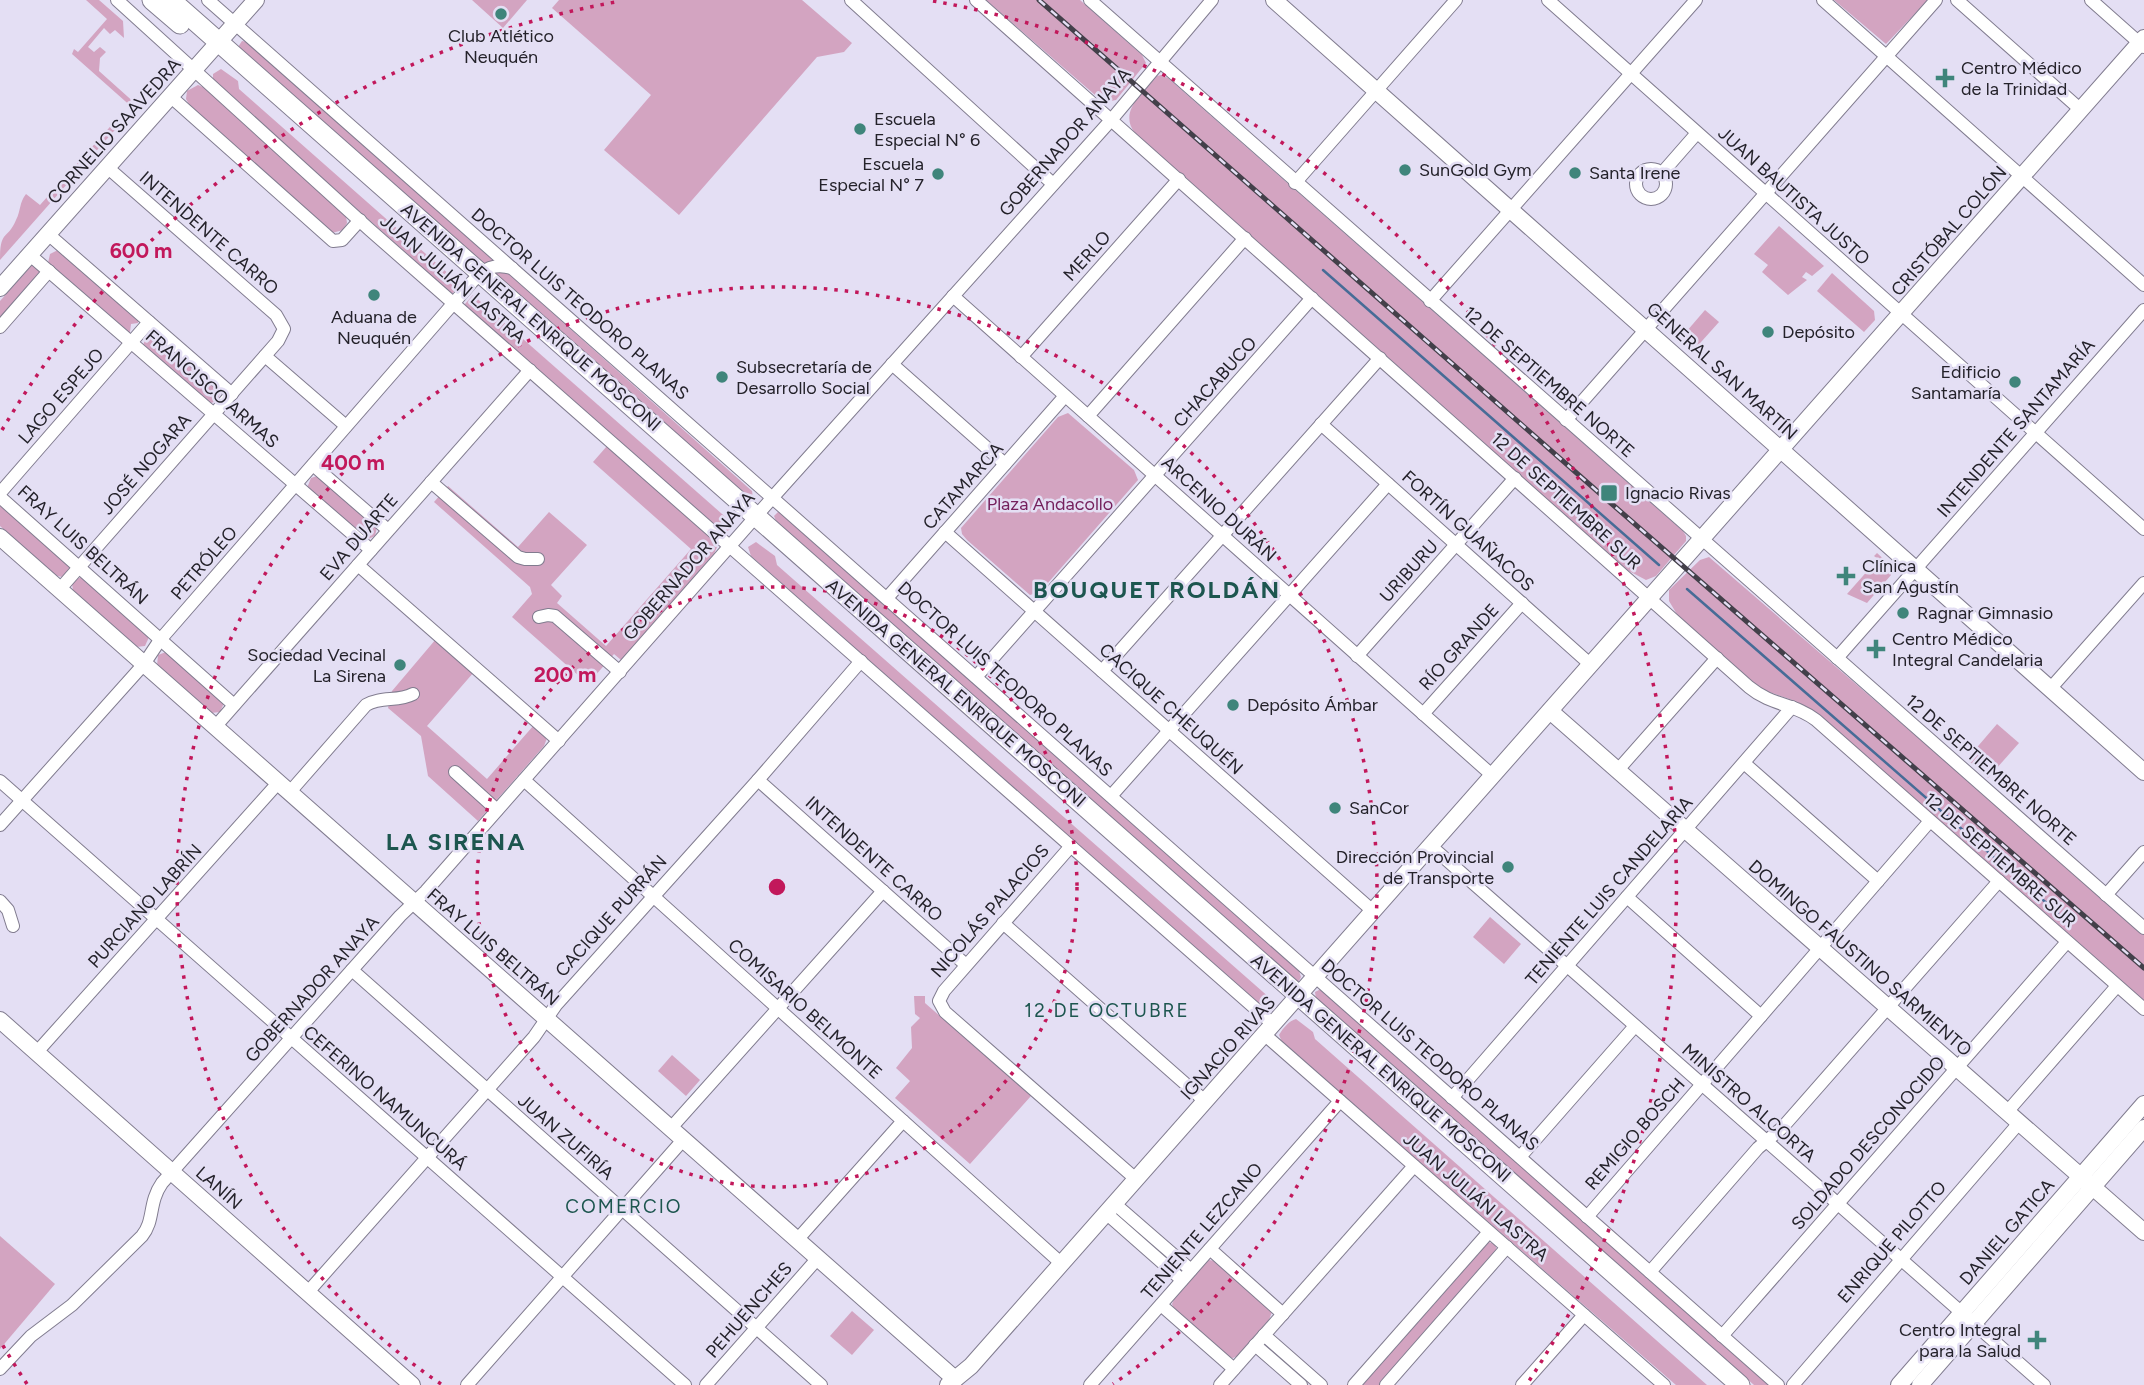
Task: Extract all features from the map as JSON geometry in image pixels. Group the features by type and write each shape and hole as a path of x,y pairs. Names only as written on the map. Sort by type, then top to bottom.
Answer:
{"highway":[{"name":"AVENIDA GENERAL ENRIQUE MOSCONI","path":"152,0 215,47 753,521 1295,1001 1720,1385"},
{"name":"AVENIDA GENERAL ENRIQUE MOSCONI","path":"171,0 215,47"},
{"name":"AVENIDA GENERAL ENRIQUE MOSCONI","path":"1295,1001 1740,1385"}],"main road":[{"name":"CORNELIO SAAVEDRA","path":"0,288 256,0"},
{"name":"GENERAL SAN MARTÍN","path":"1274,0 2144,772"},
{"name":"CRISTÓBAL COLÓN","path":"1782,450 2143,42"},
{"name":"IGNACIO RIVAS","path":"955,1383 1782,450"},
{"name":"FRAY LUIS BELTRÁN","path":"2,542 818,1258 955,1383"},
{"name":"DOMINGO FAUSTINO SARMIENTO","path":"1550,711 2144,1233"},
{"name":"LANÍN","path":"0,1020 412,1385"},
{"name":"DANIEL GATICA","path":"1899,1385 1968,1318 2086,1182 2144,1104"},
{"name":"DANIEL GATICA","path":"2086,1182 2144,1128"},
{"name":"DANIEL GATICA","path":"1920,1385 1968,1318"}],"street":[{"name":"JUAN JULIÁN LASTRA","path":"117,0 360,220 1071,846 1270,1030 1340,1101 1584,1315 1657,1383"},
{"name":"DOCTOR LUIS TEODORO PLANAS","path":"208,0 1778,1385"},
{"path":"851,0 1053,184"},
{"name":"12 DE SEPTIEMBRE SUR","path":"976,0 1717,658 1761,696 1774,703 1805,712 1816,720 2144,1009"},
{"name":"12 DE SEPTIEMBRE NORTE","path":"1090,0 2144,928"},
{"name":"GOBERNADOR ANAYA","path":"0,1369 31,1336 72,1305 142,1236 149,1225 154,1195 172,1172 1112,119 1212,0"},
{"path":"1295,183 1456,0"},
{"name":"JUAN BAUTISTA JUSTO","path":"1548,0 2144,529"},
{"path":"1430,301 1696,0"},
{"path":"1823,0 2144,285"},
{"path":"1566,420 1936,0"},
{"path":"1958,0 2081,110"},
{"path":"2091,0 2143,42"},
{"path":"170,96 333,240 342,240 360,220"},
{"path":"1661,173 1697,132"},
{"name":"INTENDENTE CARRO","path":"107,167 276,315 284,329"},
{"name":"MERLO","path":"1021,357 1178,179"},
{"name":"FRANCISCO ARMAS","path":"48,234 232,394"},
{"path":"1088,416 1245,239"},
{"name":"FRANCISCO ARMAS","path":"30,255 370,550"},
{"path":"476,278 496,265 513,268"},
{"path":"0,327 49,271"},
{"name":"PETRÓLEO","path":"0,825 144,664 160,640 476,278"},
{"name":"ARCENIO DURÁN","path":"953,296 1493,776"},
{"name":"CHACABUCO","path":"976,677 1312,298"},
{"name":"INTENDENTE SANTAMARÍA","path":"1915,570 2144,310"},
{"path":"435,324 443,318 455,315 479,325"},
{"name":"LAGO ESPEJO","path":"0,495 149,322"},
{"name":"JOSÉ NOGARA","path":"59,590 265,356 281,337 284,329"},
{"path":"265,356 346,426"},
{"path":"1102,671 1380,358"},
{"path":"892,364 1006,464"},
{"name":"EVA DUARTE","path":"215,727 530,369"},
{"name":"CATAMARCA","path":"887,598 1065,397"},
{"name":"FORTÍN GUAÑACOS","path":"1321,424 1591,665"},
{"path":"313,465 388,530"},
{"name":"URIBURU","path":"1357,656 1515,478"},
{"path":"431,482 518,557 538,559"},
{"path":"1111,796 1388,484"},
{"name":"FRAY LUIS BELTRÁN","path":"0,495 234,705"},
{"name":"CACIQUE CHEUQUÉN","path":"946,532 1374,912"},
{"path":"358,565 559,741"},
{"path":"1837,659 1915,570"},
{"path":"2050,689 2144,583"},
{"name":"RÍO GRANDE","path":"1423,714 1522,603"},
{"path":"538,617 555,617 620,672"},
{"path":"1618,771 1717,658"},
{"name":"CACIQUE PURRÁN","path":"308,1292 534,1037 556,1005 758,780 861,660"},
{"name":"PURCIANO LABRÍN","path":"37,1052 156,919 366,705 379,700 403,699 413,694"},
{"name":"TENIENTE LUIS CANDELARIA","path":"1452,1098 1792,707"},
{"path":"1744,763 1878,881"},
{"path":"454,772 497,810"},
{"name":"COMISARIO BELMONTE","path":"524,780 1062,1264"},
{"name":"INTENDENTE CARRO","path":"758,780 966,965"},
{"name":"CEFERINO NAMUNCURÁ","path":"0,781 685,1385"},
{"name":"REMIGIO BOSCH","path":"1587,1217 1930,821"},
{"name":"NICOLÁS PALACIOS","path":"1071,846 941,994 939,1001 945,1012 1137,1180"},
{"name":"MINISTRO ALCORTA","path":"1432,847 2044,1385"},
{"path":"2106,895 2144,852"},
{"path":"1650,1272 1766,1141 1782,1128 1999,881"},
{"path":"670,1129 883,891"},
{"path":"1627,897 1761,1016"},
{"path":"0,901 8,909 13,926"},
{"path":"1003,923 1206,1101"},
{"name":"SOLDADO DESCONOCIDO","path":"1722,1335 2067,942"},
{"name":"JUAN ZUFIRÍA","path":"352,971 821,1385"},
{"name":"ENRIQUE PILOTTO","path":"1793,1385 1901,1260 2117,986"},
{"path":"1520,1157 1635,1026"},
{"name":"TENIENTE LEZCANO","path":"1090,1385 1340,1101"},
{"name":"PEHUENCHES","path":"797,1240 903,1121"},
{"path":"467,1385 683,1140"},
{"path":"1220,1385 1414,1166"},
{"path":"1111,1209 1187,1275"},
{"path":"1354,1385 1489,1231"},
{"path":"1386,1385 1507,1247"},
{"path":"1210,1249 1283,1314"},
{"name":"PEHUENCHES","path":"706,1385 818,1258"},
{"path":"1161,1305 1234,1369"},
{"path":"1521,1385 1584,1315"},
{"path":"1260,1340 1301,1385"},
{"path":"1260,1340 1321,1385"}],"green space":[{"path":"86,0 99,0 123,21 124,38 115,30 110,34 104,28 88,47 94,52 100,47 106,52 100,58 99,71 137,105 134,109 72,54 74,49 78,52 107,19"},
{"name":"Club Atlético Neuquén","path":"472,0 527,0 503,28"},
{"path":"559,0 802,0 852,43 844,52 817,57 679,215 604,150 651,95 552,8"},
{"path":"986,0 1080,0 1142,55 1146,63 1116,100 1106,102"},
{"path":"1834,0 1928,0 1886,44"},
{"path":"242,41 247,42 494,261 483,265 238,47"},
{"path":"221,69 238,81 239,89 460,284 452,294 216,83 213,74"},
{"path":"1157,76 1168,78 1683,531 1686,541 1656,576 1646,580 1627,570 1135,133 1129,117 1134,103"},
{"path":"198,85 205,88 346,216 347,223 343,230 332,233 190,106 186,99 187,91"},
{"path":"117,119 121,123 0,260 3,239 13,226 26,194 40,205"},
{"path":"1779,226 1824,266 1812,276 1806,272 1802,277 1807,280 1788,295 1762,272 1768,265 1754,254"},
{"path":"58,250 138,319 138,323 131,324 130,332 48,263 50,254"},
{"path":"35,265 41,271 0,321 0,301 31,266"},
{"path":"502,268 752,491 753,498 750,500 492,273"},
{"path":"1832,273 1874,311 1875,320 1864,332 1817,291"},
{"path":"473,295 730,521 731,529 725,532 719,529 464,305"},
{"path":"1705,310 1719,322 1693,351 1680,339"},
{"path":"153,333 221,391 217,401 211,403 143,345 147,336"},
{"name":"Plaza Andacollo","path":"1068,413 1134,470 1138,480 1040,592 1030,595 967,540 961,528 1058,417"},
{"path":"607,446 713,540 717,547 714,554 621,660 614,654 588,684 512,617 532,594 530,587 434,502 448,486 518,547 549,512 587,545 551,585 562,596 557,603 606,646 691,549 593,462"},
{"path":"317,476 377,527 375,536 366,540 307,488 311,478"},
{"path":"0,502 70,566 66,575 54,575 0,526"},
{"path":"778,512 783,513 1299,971 1299,981 1294,982 1274,961 776,521 774,516"},
{"path":"756,542 775,556 777,565 1271,999 1274,1003 1272,1009 1262,1009 751,556 748,547"},
{"path":"1877,553 1891,566 1891,575 1867,603 1847,594 1878,559 1874,556"},
{"path":"1709,557 2144,933 2144,1002 1814,712 1758,687 1678,616 1669,601 1669,590 1700,560"},
{"path":"82,577 149,637 145,646 136,647 73,591 72,583"},
{"path":"436,639 474,672 427,726 487,779 534,725 547,738 544,746 478,821 428,776 421,736 388,708 392,691"},
{"path":"166,652 224,703 220,712 211,713 157,666 158,655"},
{"path":"1997,724 2019,743 1988,778 1967,759"},
{"path":"1490,917 1521,944 1504,964 1473,937"},
{"path":"1321,989 1771,1385 1754,1385 1316,999 1315,992"},
{"path":"914,996 925,996 925,1003 1031,1096 970,1164 895,1098 910,1081 896,1068 912,1048 911,1027 920,1018 915,1014"},
{"path":"1296,1019 1313,1032 1315,1039 1707,1385 1676,1385 1283,1044 1279,1035 1286,1025"},
{"path":"672,1055 700,1080 686,1096 658,1071"},
{"path":"0,1236 55,1284 0,1349"},
{"path":"1488,1242 1495,1244 1497,1251 1380,1385 1360,1385"},
{"path":"1209,1260 1215,1261 1272,1312 1269,1320 1239,1355 1233,1358 1228,1357 1174,1309 1172,1304 1175,1297"},
{"path":"852,1311 874,1330 852,1355 830,1336"}],"waterway":[{"path":"1323,270 1659,565"},
{"path":"1687,589 2058,913"}],"railway":[{"path":"1039,0 2144,968"}],"place":[{"name":"Club Atlético Neuquén","path":"501,14"},
{"name":"Centro Médico de la Trinidad","path":"1945,78"},
{"name":"Escuela Especial N° 6","path":"860,129"},
{"name":"SunGold Gym","path":"1405,170"},
{"name":"Santa Irene","path":"1575,173"},
{"name":"Escuela Especial N° 7","path":"938,174"},
{"name":"Aduana de Neuquén","path":"374,295"},
{"name":"Depósito","path":"1768,332"},
{"name":"Subsecretaría de Desarrollo Social","path":"722,377"},
{"name":"Edificio Santamaría","path":"2015,382"},
{"name":"Ignacio Rivas","path":"1609,493"},
{"name":"Clínica San Agustín","path":"1846,576"},
{"name":"Ragnar Gimnasio","path":"1903,613"},
{"name":"Centro Médico Integral Candelaria","path":"1876,649"},
{"name":"Sociedad Vecinal La Sirena","path":"400,665"},
{"name":"Depósito Ámbar","path":"1233,705"},
{"name":"SanCor","path":"1335,808"},
{"name":"Dirección Provincial de Transporte","path":"1508,867"},
{"name":"Centro Integral para la Salud","path":"2037,1340"}],"district":[{"name":"BOUQUET ROLDÁN","path":"1157,589"},
{"name":"LA SIRENA","path":"456,841"},
{"name":"12 DE OCTUBRE","path":"1107,1010"},
{"name":"COMERCIO","path":"624,1206"}]}
